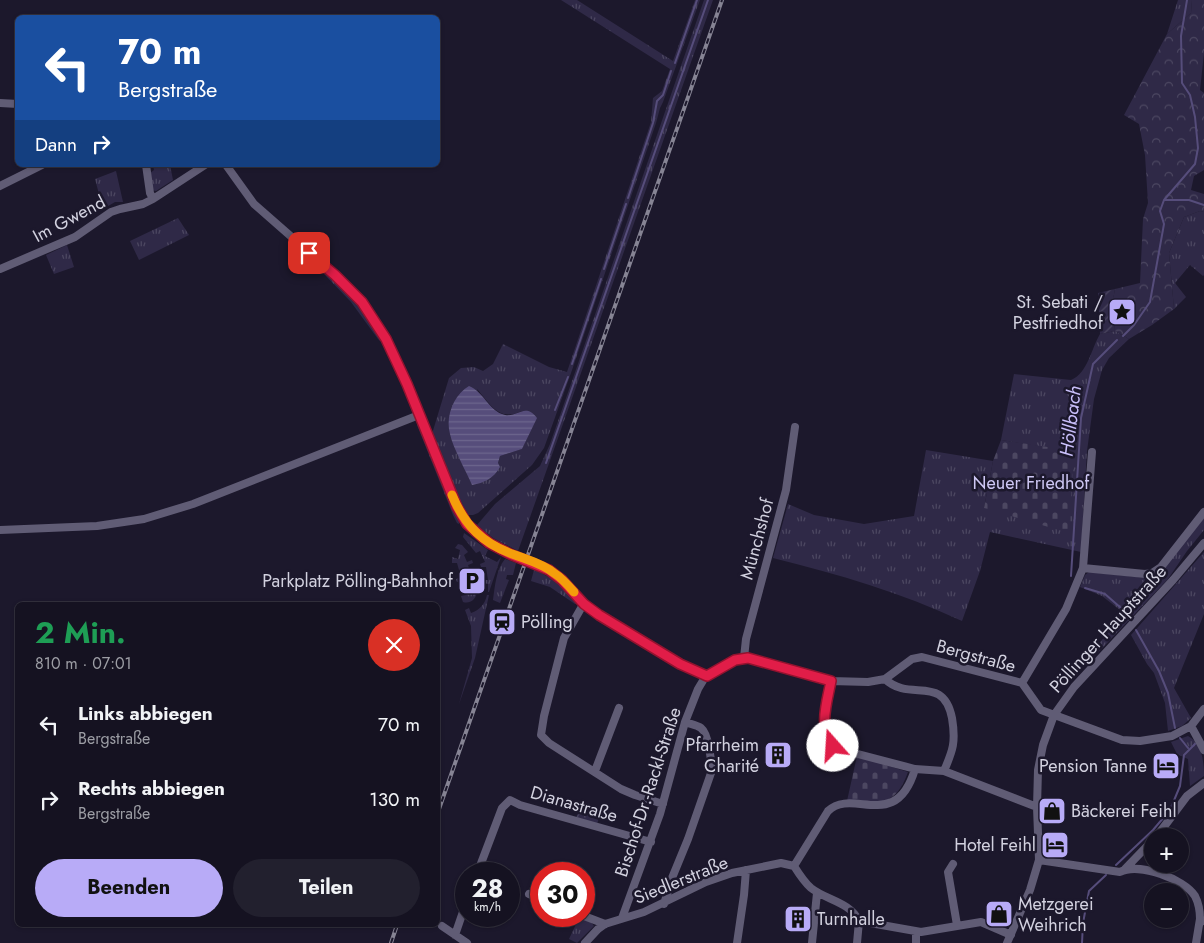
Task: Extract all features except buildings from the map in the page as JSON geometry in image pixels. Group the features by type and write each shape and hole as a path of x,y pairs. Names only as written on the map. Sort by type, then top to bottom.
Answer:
{"street":[{"path":"0,103 15,104"},
{"path":"0,186 38,167"},
{"path":"146,167 150,193 153,199"},
{"name":"Im Gwend","path":"0,268 75,237 111,212 143,204 153,199 202,167"},
{"path":"227,167 254,204 335,275 362,302 386,339 407,384 462,517 476,532 497,548 544,566 554,573 584,604 642,642 680,664 707,676 735,660 744,658 754,659 831,681 868,682 885,679 898,688 939,694 946,699 950,708 955,736 944,771"},
{"path":"0,530 97,526 144,519 193,504 419,415"},
{"name":"Münchshof","path":"744,658 746,639 786,490 795,427"},
{"path":"1022,683 1066,609 1084,568 1092,452"},
{"path":"1084,568 1145,574 1152,573 1167,560 1204,512"},
{"name":"Pöllinger Hauptstraße","path":"1007,943 1030,890 1039,860 1037,782 1040,759 1054,715 1074,687 1173,580 1204,543"},
{"path":"584,604 564,638 541,735 549,743 621,789 663,804"},
{"name":"Bergstraße","path":"885,679 912,659 922,657 1022,683 1039,708 1107,735 1129,741 1166,738 1191,726"},
{"name":"Bischof-Dr.-Rackl-Straße","path":"622,918 651,842 685,722 701,682 707,676"},
{"path":"831,681 824,727 826,738 833,746 915,769 944,771 1037,807"},
{"path":"595,771 619,708"},
{"path":"1204,708 1191,726 1204,750"},
{"path":"664,904 711,773 711,762 704,731 700,727 685,722"},
{"path":"857,943 859,921 857,916 849,908 817,893 805,882 794,866 833,806 845,804 880,805 894,802 904,792 915,769"},
{"path":"1163,828 1187,796 1204,783"},
{"name":"Dianastraße","path":"482,862 502,808 510,800 520,805 651,842"},
{"path":"1039,860 1120,872 1144,849"},
{"name":"Siedlerstraße","path":"588,942 598,928 605,924 664,904 706,882 746,870 781,863 794,866"},
{"path":"953,864 948,870 948,876 957,925"},
{"path":"1125,869 1149,871 1179,882 1194,895 1202,920 1196,943"},
{"path":"737,943 746,870"},
{"path":"812,943 817,893"},
{"path":"595,920 605,924"},
{"path":"859,921 916,932 981,922 1011,934"},
{"path":"442,926 467,943"},
{"path":"455,935 458,927"},
{"path":"916,932 916,943"}],"green space":[{"path":"561,0 577,0 673,61 695,0 700,0 660,108 544,448 532,465 478,513 468,515 460,503 432,434 449,378 461,368 474,367 483,371 493,364 503,344 549,367 567,372 651,122 653,98 662,91 670,69","holes":["477,389 491,406 501,413 514,414 522,411 536,418 522,449 500,456 498,463"]},
{"path":"704,0 713,0 518,551 493,538 477,525 495,504 540,466 550,444"},
{"path":"1178,0 1192,0 1191,13 1167,34"},
{"path":"1192,0 1204,0 1204,53 1200,90 1204,93 1204,170 1194,176 1191,190 1204,194 1204,212 1200,211 1184,217 1169,253 1174,309 1129,339 1115,331 1113,300 1115,289 1140,283 1143,219 1148,203 1145,155 1139,124 1124,115 1167,34 1191,13"},
{"path":"153,167 170,167 173,180 156,191 152,190 149,174 154,170"},
{"path":"116,171 123,202 115,202 103,209 95,179"},
{"path":"1200,211 1204,212 1204,275 1190,265 1175,283 1186,297 1174,309 1169,253 1184,217"},
{"path":"178,218 189,235 139,260 130,241"},
{"path":"67,245 74,267 54,274 46,255"},
{"path":"324,269 356,300 383,338 380,341 351,302 323,273"},
{"path":"1115,289 1113,300 1115,331 1100,334 1098,293"},
{"path":"1115,331 1129,339 1109,358 1102,370 1094,399 1087,451 1081,552 990,532 980,571 962,621 869,585 773,558 788,504 814,515 864,524 914,516 926,450 993,461 984,508 1074,452 1001,440 1014,374 1071,380 1077,377 1085,366 1100,334"},
{"path":"417,422 420,423 459,518 459,524 453,515"},
{"name":"Neuer Friedhof","path":"1001,440 1074,451 1069,533 984,508 993,461"},
{"path":"1204,518 1204,530 1168,579 1087,662 1086,658"},
{"path":"464,533 488,550 485,556 497,562 501,557 489,592 488,584 483,583 483,580 488,580 486,567 481,567 480,564 485,562 480,551 476,553 463,537"},
{"path":"458,544 462,545 468,552 464,555 467,562 472,560 473,563 468,565 472,577 477,576 477,580 472,580 471,593 477,593 470,602 463,602 461,596 466,595 462,581 457,582 456,579 461,577 457,563 452,563 452,557 458,559 460,550 455,548"},
{"path":"1204,552 1204,614 1174,688 1191,718 1182,726 1168,731 1165,703 1154,673 1131,635"},
{"path":"505,559 516,563 513,575 507,575 506,579 509,580 500,603 493,600 498,573"},
{"path":"534,570 546,575 558,584 577,603 575,604 550,587 531,581"},
{"path":"1089,572 1146,579 1120,610 1102,596 1080,587 1085,575"},
{"path":"487,595 489,595 475,658 459,704 472,658 471,626 465,610 469,608 471,613 477,610 485,601"},
{"path":"1188,736 1193,739 1199,748 1203,759 1204,771 1204,776 1190,786 1188,759 1177,754 1171,742"},
{"path":"857,756 908,772 898,792 892,797 877,802 847,801"},
{"path":"585,802 597,807 594,812 600,815 597,824 576,817"},
{"path":"575,927 593,927 577,943 569,939"}],"shaded area":[{"path":"469,386 479,392 497,412 512,415 528,411 537,418 522,449 500,456 498,463 500,467 495,474 481,483 472,485 454,446 449,427 450,413 455,400"}],"waterway":[{"path":"675,63 697,0"},
{"path":"546,463 708,0"},
{"path":"1123,336 1134,325 1150,302 1164,224 1160,211 1164,200 1195,164 1198,148 1195,117 1190,95 1182,83 1181,36 1187,0"},
{"path":"628,198 653,123 657,101 663,95 671,71"},
{"path":"1164,200 1189,200 1204,205"},
{"path":"604,269 626,204"},
{"path":"572,364 601,279"},
{"name":"Höllbach","path":"1071,576 1081,418 1093,364 1117,340"},
{"path":"555,410 568,377"},
{"name":"Höllbach","path":"1085,588 1105,594 1121,608"},
{"name":"Höllbach","path":"1136,630 1159,671 1168,693 1175,728"},
{"name":"Höllbach","path":"1180,738 1188,748"},
{"path":"1116,865 1153,830 1170,810 1180,786 1184,755 1195,744"},
{"path":"1082,943 1083,923 1089,891 1106,875"}],"railway":[{"path":"440,806 722,0"},
{"path":"391,943 396,927"}],"slow traffic":[{"path":"452,495 467,524 489,543 510,554 544,566 574,592"}],"place":[{"name":"St. Sebati / Pestfriedhof","path":"1122,312"},
{"name":"Parkplatz Pölling-Bahnhof","path":"472,581"},
{"name":"Pölling","path":"502,622"},
{"name":"Pfarrheim Charité","path":"778,755"},
{"name":"Pension Tanne","path":"1166,766"},
{"name":"Bäckerei Feihl","path":"1052,811"},
{"name":"Hotel Feihl","path":"1055,845"},
{"name":"Metzgerei Weihrich","path":"999,914"},
{"name":"Turnhalle","path":"798,919"}],"route":[{"path":"309,253 362,302 386,339 407,384 457,507 471,528 497,548 544,566 562,580 584,604 599,615 680,664 707,676 735,660 748,658 831,681 824,727 826,738 833,746"}]}
